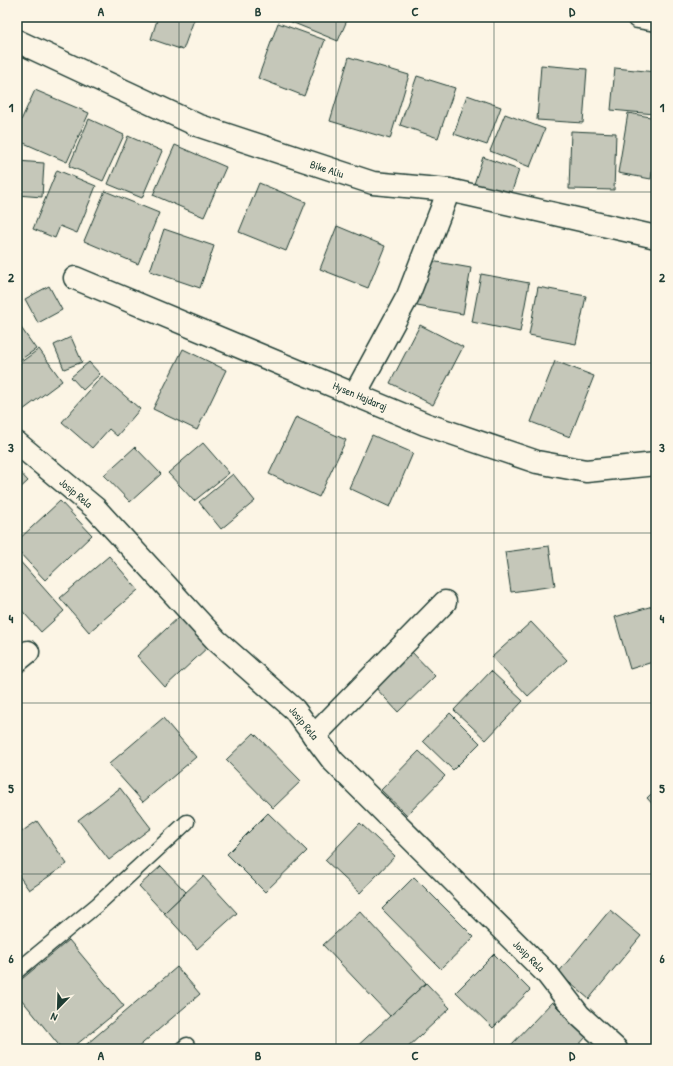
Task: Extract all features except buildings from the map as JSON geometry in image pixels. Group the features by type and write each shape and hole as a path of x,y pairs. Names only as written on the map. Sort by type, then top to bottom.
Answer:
{"street":[{"path":"638,17 656,20"},
{"name":"Bike Aliu","path":"17,41 204,127 373,183 449,190 656,237"},
{"path":"355,394 408,296 449,190"},
{"name":"Hysen Hajdaraj","path":"75,278 425,424 538,462 586,471 656,464"},
{"name":"Josip Rela","path":"17,443 95,508 216,640 294,709 333,761 548,975 579,1015 616,1049"},
{"path":"314,736 445,602"}],"lane":[{"path":"17,971 97,905 187,822"}]}
